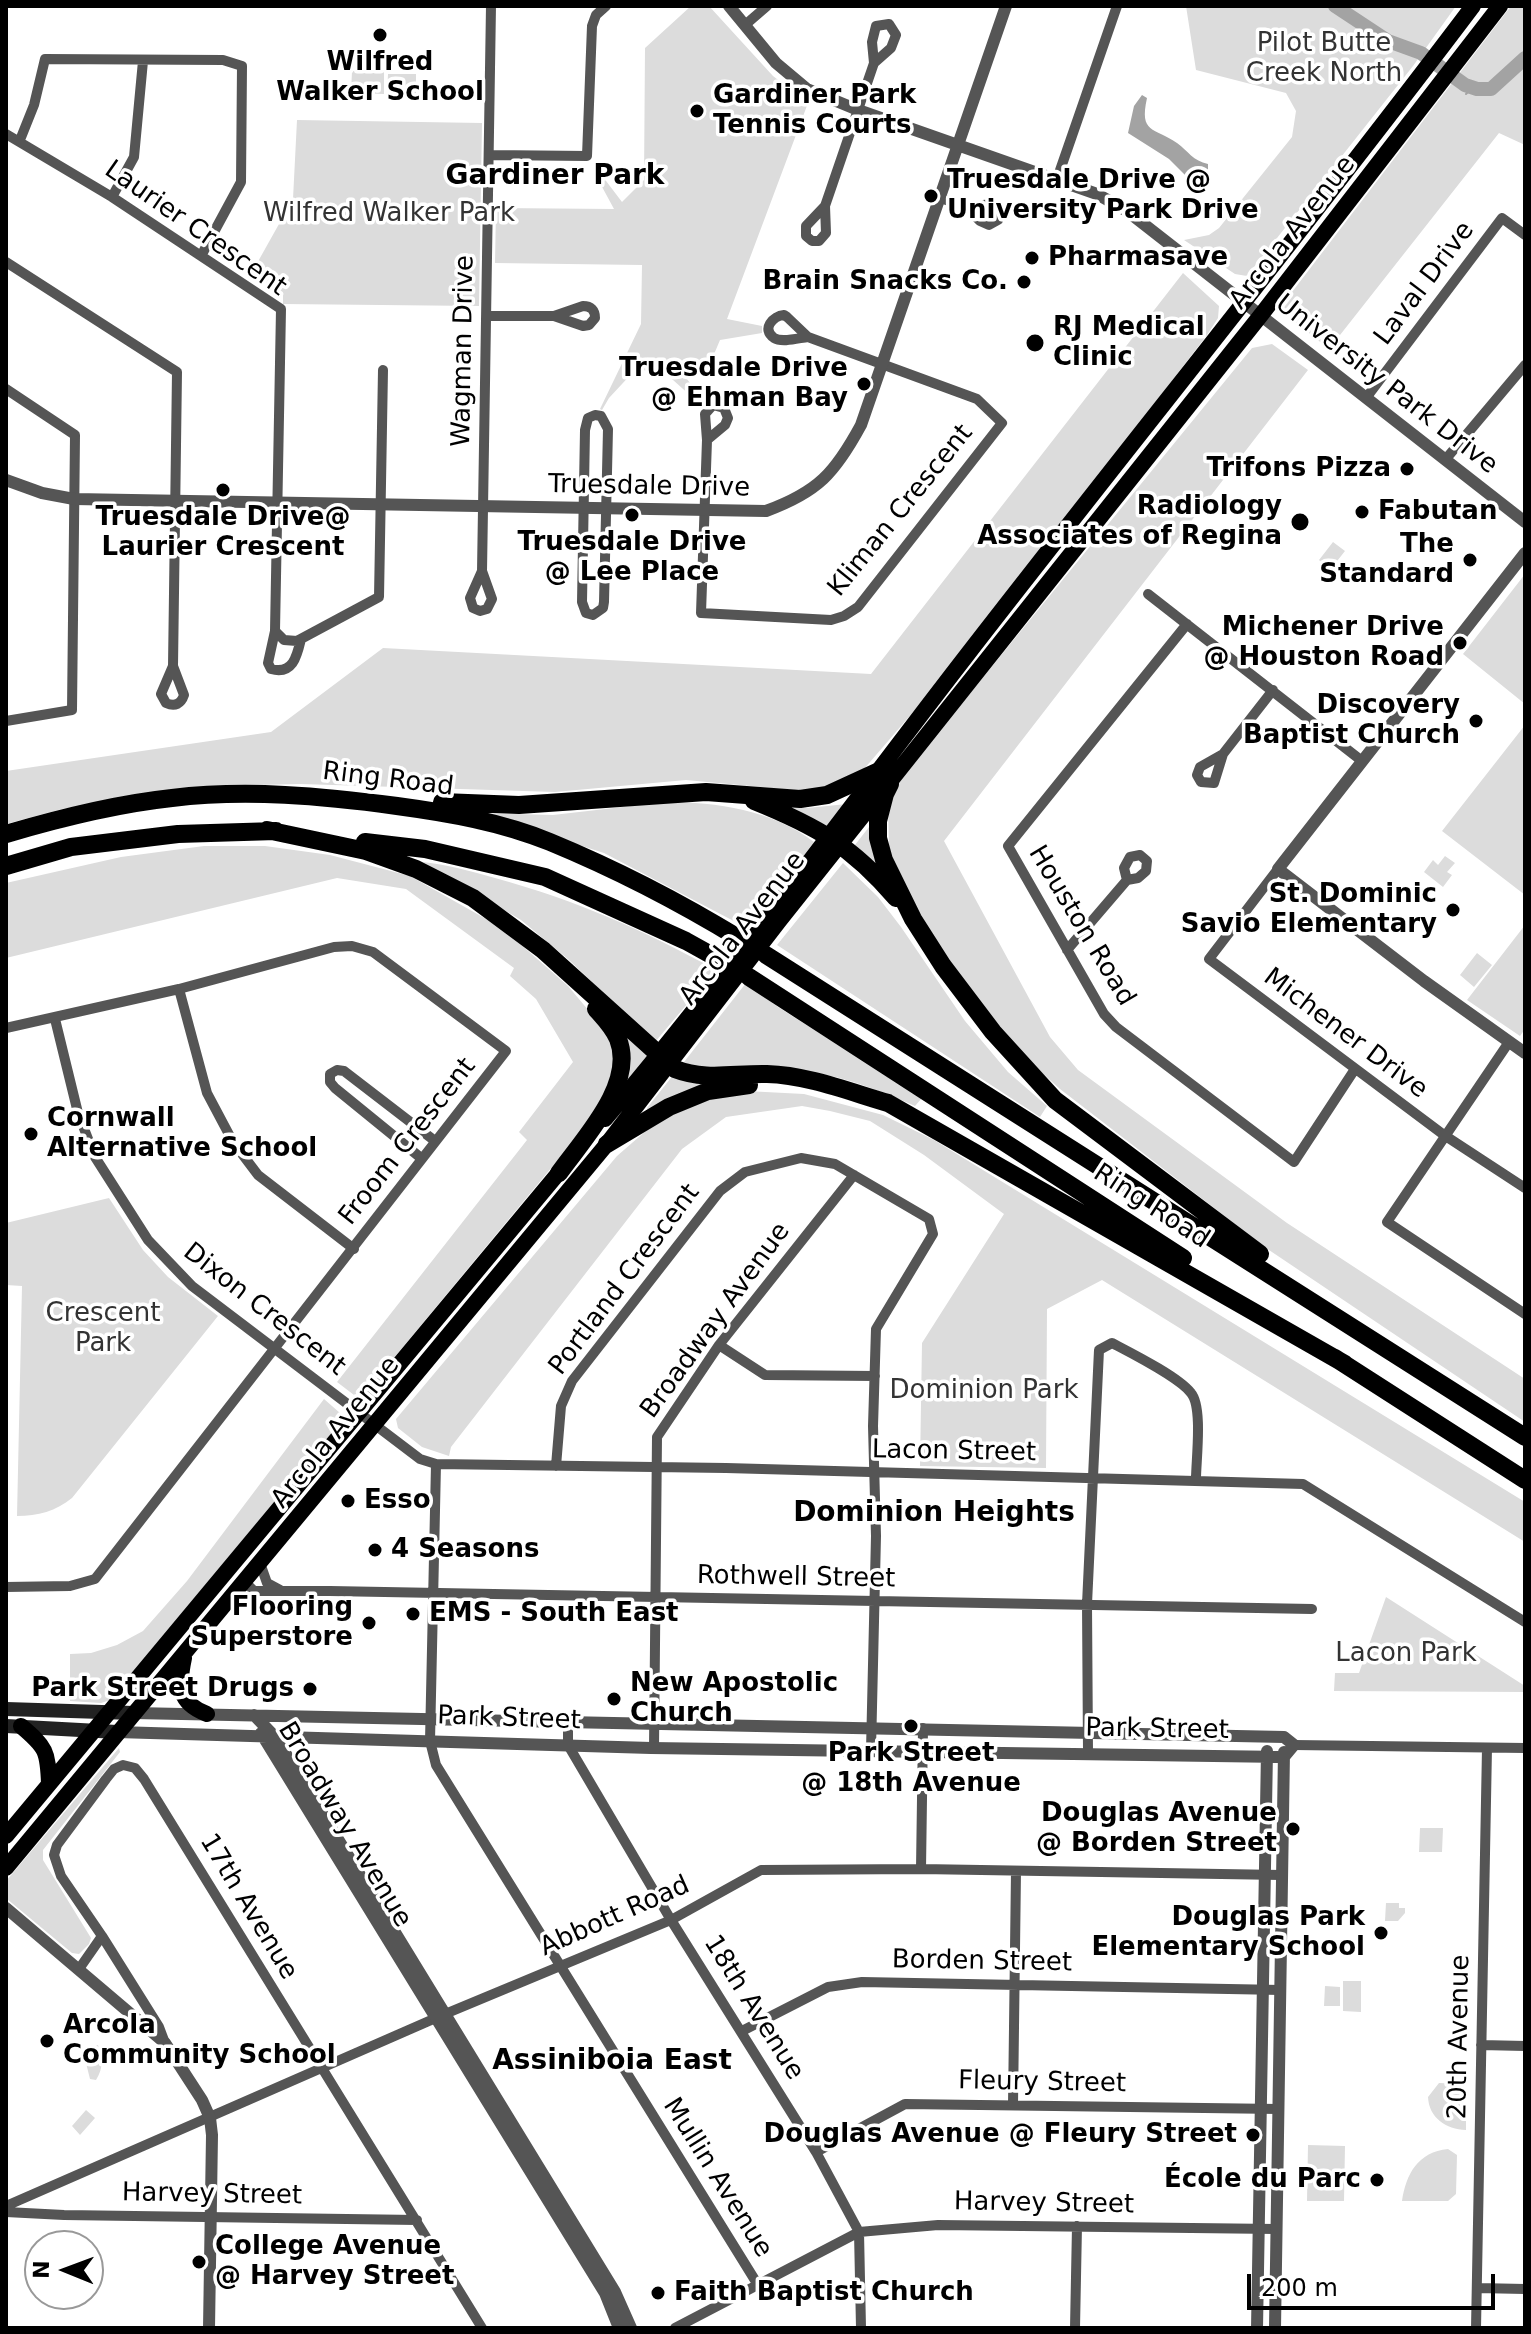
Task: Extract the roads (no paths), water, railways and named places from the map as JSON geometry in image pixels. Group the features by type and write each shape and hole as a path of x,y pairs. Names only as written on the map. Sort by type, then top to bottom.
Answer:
{"highway":[{"path":"325,797 519,805 665,793 800,799 827,795 884,778 878,838 884,860 913,919 943,966 993,1032 1055,1100 1364,1332"},
{"name":"Ring Road","path":"6,834 58,819 171,798 222,794 325,797 458,814 549,841 681,905 740,939"},
{"path":"739,794 834,839 882,882 913,919"},
{"path":"6,866 71,847 178,834 267,830 425,849 545,877 686,941 722,961"},
{"path":"267,830 366,851 416,869 473,898 543,950 664,1059 694,1076 769,1074 824,1084 888,1103 1345,1364"},
{"path":"543,950 610,1024 619,1041 622,1065 617,1090 559,1173"},
{"name":"Ring Road","path":"766,955 1525,1437"},
{"name":"Ring Road","path":"749,977 1525,1480"},
{"path":"607,1144 646,1118 708,1091 758,1084 824,1084"}],"main road":[{"name":"Arcola Avenue","path":"884,778 1141,432 1422,76 1473,6"},
{"name":"Arcola Avenue","path":"6,1868 607,1144 664,1059 834,839 1261,315 1500,6"},
{"name":"Arcola Avenue","path":"6,1836 559,1173 664,1059"},
{"path":"245,1582 240,1572 271,1521"},
{"path":"185,1655 180,1678 184,1699 207,1714"},
{"name":"Park Street","path":"6,1709 134,1713"},
{"path":"13,1726 43,1745 48,1757 49,1784"},
{"name":"Park Street","path":"13,1726 117,1732"}],"street":[{"name":"Wagman Drive","path":"482,571 491,6"},
{"path":"490,155 587,156 592,26 596,15 606,6"},
{"name":"University Park Drive","path":"729,6 776,63 807,89 1097,194 1127,211 1525,522"},
{"path":"745,25 767,6"},
{"name":"Truesdale Drive","path":"6,480 42,493 74,499 766,511 793,501 817,486 843,459 861,425 1006,6"},
{"path":"1057,179 1117,6"},
{"path":"20,140 34,105 45,59 223,60 242,66 241,182 201,256"},
{"path":"112,197 134,157 143,61"},
{"path":"825,206 874,63"},
{"name":"Laurier Crescent","path":"6,134 112,197 281,309 278,503"},
{"path":"938,197 966,207"},
{"name":"Laval Drive","path":"1366,398 1502,218 1525,235"},
{"path":"6,262 177,372 173,666"},
{"path":"487,316 554,316"},
{"path":"808,337 880,364"},
{"name":"Kliman Crescent","path":"705,510 701,613 831,620 858,607 1002,423 977,399 880,364"},
{"path":"1445,460 1525,365"},
{"path":"275,631 284,640 301,639 379,597 383,370"},
{"path":"6,389 75,435 72,710 6,721"},
{"path":"595,415 601,416 608,429 606,509 604,602 603,608 593,615 586,613 582,602 585,430 588,418 595,415"},
{"path":"705,510 707,440"},
{"path":"278,503 275,631 268,663 271,669 287,669 295,661 301,639"},
{"name":"Michener Drive","path":"1525,553 1209,959 1444,1135 1525,1188"},
{"path":"1148,594 1362,761"},
{"name":"Houston Road","path":"1187,624 1008,846 1104,1014 1116,1027 1294,1162 1355,1069"},
{"path":"1223,754 1273,690"},
{"path":"1278,869 1424,981 1525,1053"},
{"path":"1067,950 1127,880"},
{"name":"Froom Crescent","path":"6,1028 179,989 334,947 352,946 373,952 506,1051 95,1579 70,1586 6,1587"},
{"path":"179,989 207,1093 233,1142 258,1175 354,1249"},
{"name":"Dixon Crescent","path":"55,1019 78,1113 95,1157 148,1240 192,1286 359,1412"},
{"path":"1509,1042 1387,1222 1525,1314"},
{"path":"421,1158 335,1088 330,1082 330,1074 337,1070 344,1071 435,1141"},
{"name":"Portland Crescent","path":"556,1466 561,1406 572,1381 720,1191 745,1172 801,1158 835,1164 929,1219 933,1234 876,1329 875,1473"},
{"name":"Broadway Avenue","path":"654,1748 657,1437 719,1345 854,1175"},
{"path":"1088,1752 1087,1604 1099,1350 1112,1343 1148,1362 1192,1394 1197,1411 1196,1479"},
{"path":"719,1345 765,1375 875,1376"},
{"name":"Lacon Street","path":"359,1412 420,1459 436,1464 1196,1479 1303,1484 1525,1622"},
{"path":"431,1719 436,1464"},
{"path":"871,1750 875,1473"},
{"path":"260,1563 267,1583 280,1590"},
{"name":"Rothwell Street","path":"245,1582 254,1591 266,1593 280,1590 435,1592 1312,1609"},
{"name":"Park Street","path":"134,1713 568,1724 1087,1731 1525,1748"},
{"name":"Broadway Avenue","path":"254,1715 615,2292 631,2328"},
{"name":"Mullin Avenue","path":"431,1719 430,1741 436,1765 758,2285"},
{"path":"568,1724 568,1745"},
{"path":"921,1869 923,1728"},
{"name":"Park Street","path":"117,1732 654,1748 1284,1757"},
{"path":"1257,2328 1267,1736"},
{"path":"1275,2328 1281,1875 1284,1757 1289,1741"},
{"name":"18th Avenue","path":"568,1745 671,1920 816,2152 859,2232 861,2328"},
{"name":"20th Avenue","path":"1476,2328 1487,1748"},
{"name":"17th Avenue","path":"102,1936 61,1876 54,1855 57,1845 114,1769 123,1765 135,1768 144,1779 482,2328"},
{"name":"Abbott Road","path":"6,2206 440,2016 671,1920 761,1870 921,1869 1281,1875"},
{"path":"1013,2105 1016,1871"},
{"path":"6,1908 165,2043"},
{"path":"79,1969 102,1936 159,2027 165,2043 202,2100 210,2118 209,2328"},
{"name":"Borden Street","path":"742,2031 828,1987 862,1982 1281,1990"},
{"name":"Broadway Avenue","path":"440,2016 605,2293 619,2328"},
{"path":"1481,2045 1525,2046"},
{"name":"Fleury Street","path":"816,2152 905,2104 1279,2109"},
{"name":"Harvey Street","path":"6,2212 417,2220"},
{"name":"Harvey Street","path":"859,2232 938,2225 1276,2229"},
{"path":"1075,2328 1077,2226"},
{"path":"675,2328 859,2232"},
{"path":"1477,2288 1525,2289"}],"waterway":[{"path":"1335,6 1388,41 1421,53 1465,85 1477,89 1491,89 1525,58"},
{"path":"1359,35 1371,30"},
{"path":"1466,94 1472,88"}],"place":[{"name":"Wilfred Walker School","path":"380,35"},
{"name":"Gardiner Park Tennis Courts","path":"697,111"},
{"name":"Truesdale Drive @ University Park Drive","path":"931,196"},
{"name":"Pharmasave","path":"1032,258"},
{"name":"Brain Snacks Co.","path":"1024,282"},
{"name":"RJ Medical Clinic","path":"1035,343"},
{"name":"Truesdale Drive @ Ehman Bay","path":"864,384"},
{"name":"Trifons Pizza","path":"1407,469"},
{"name":"Truesdale Drive@ Laurier Crescent","path":"223,490"},
{"name":"Fabutan","path":"1362,512"},
{"name":"Truesdale Drive @ Lee Place","path":"632,515"},
{"name":"Radiology Associates of Regina","path":"1300,522"},
{"name":"The Standard","path":"1470,560"},
{"name":"Michener Drive @ Houston Road","path":"1460,643"},
{"name":"Discovery Baptist Church","path":"1476,721"},
{"name":"St. Dominic Savio Elementary","path":"1453,910"},
{"name":"Cornwall Alternative School","path":"31,1134"},
{"name":"Esso","path":"348,1501"},
{"name":"4 Seasons","path":"375,1550"},
{"name":"EMS - South East","path":"413,1614"},
{"name":"Flooring Superstore","path":"369,1623"},
{"name":"Park Street Drugs","path":"310,1689"},
{"name":"New Apostolic Church","path":"614,1699"},
{"name":"Park Street @ 18th Avenue","path":"911,1726"},
{"name":"Douglas Avenue @ Borden Street","path":"1293,1829"},
{"name":"Douglas Park Elementary School","path":"1381,1933"},
{"name":"Arcola Community School","path":"47,2041"},
{"name":"Douglas Avenue @ Fleury Street","path":"1253,2135"},
{"name":"École du Parc","path":"1377,2180"},
{"name":"College Avenue @ Harvey Street","path":"199,2262"},
{"name":"Faith Baptist Church","path":"658,2293"}],"district":[{"name":"Gardiner Park","path":"555,177"},
{"name":"Dominion Heights","path":"934,1514"},
{"name":"Assiniboia East","path":"612,2062"}],"park label":[{"name":"Pilot Butte Creek North","path":"1324,59"},
{"name":"Wilfred Walker Park","path":"389,214"},
{"name":"Crescent Park","path":"103,1329"},
{"name":"Dominion Park","path":"984,1391"},
{"name":"Lacon Park","path":"1406,1654"}]}
